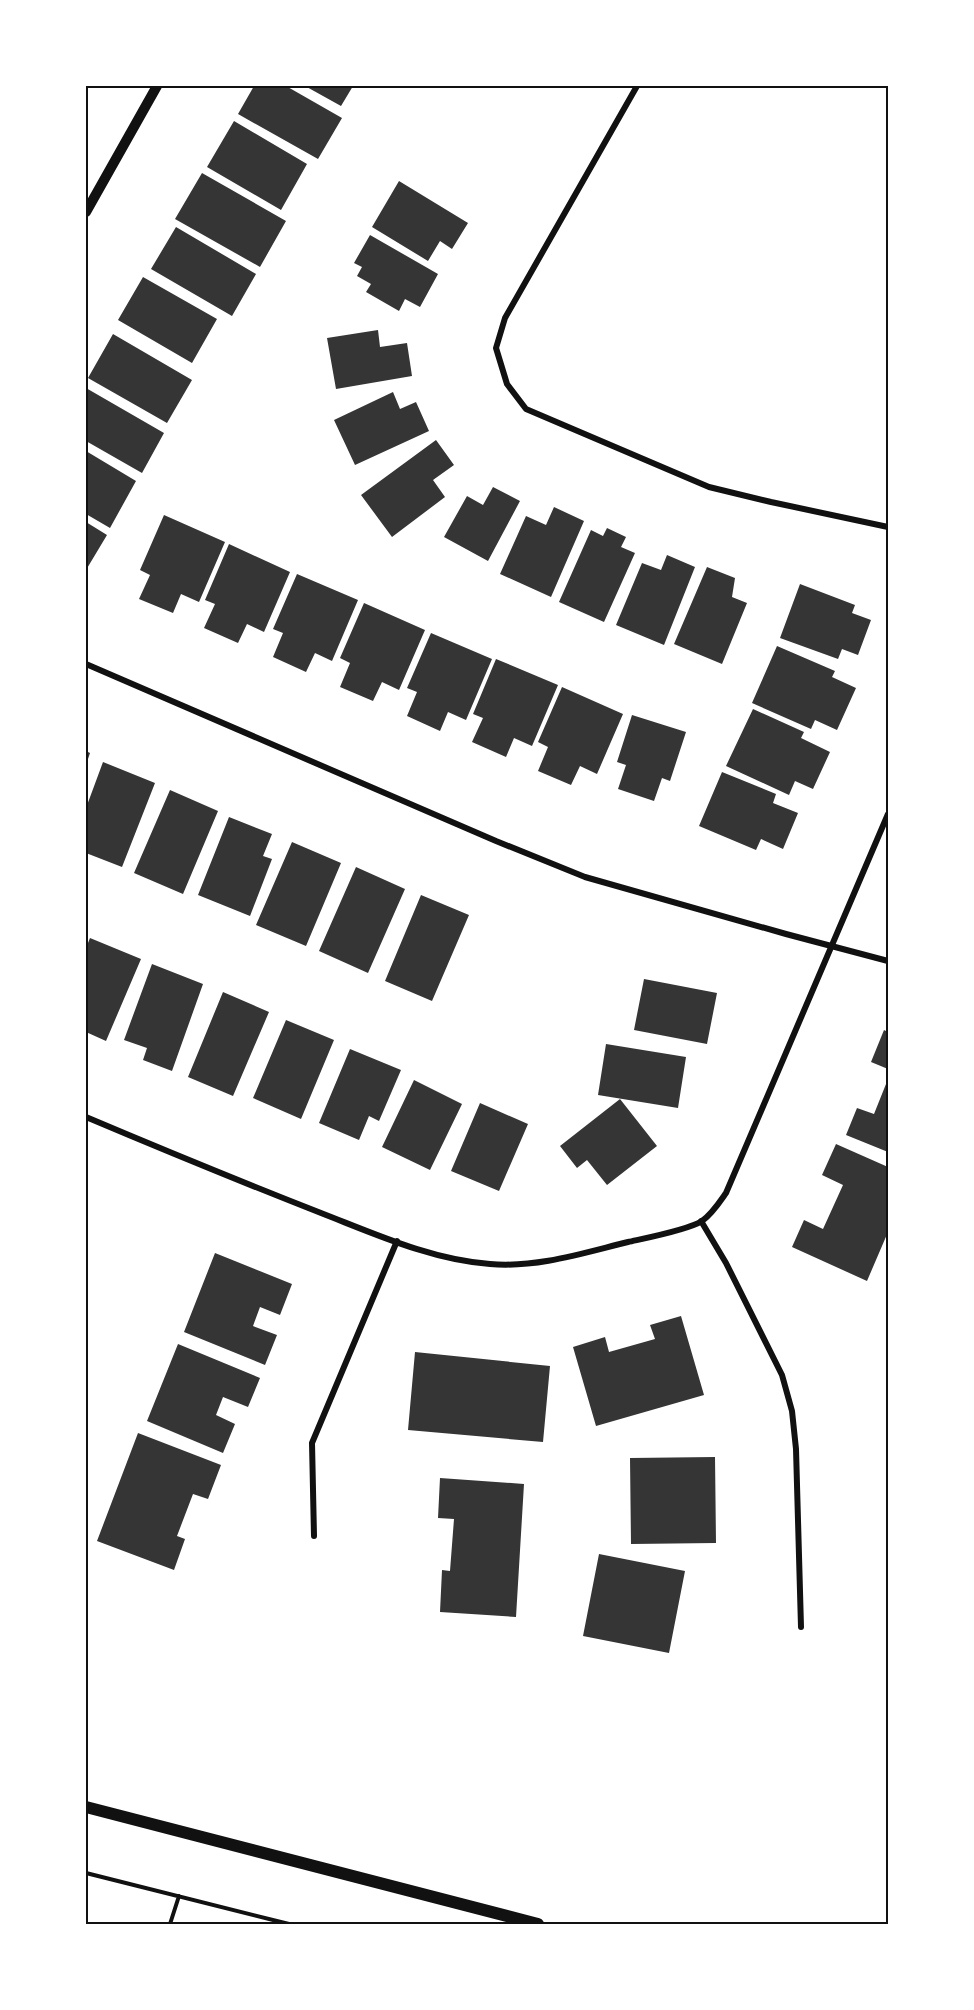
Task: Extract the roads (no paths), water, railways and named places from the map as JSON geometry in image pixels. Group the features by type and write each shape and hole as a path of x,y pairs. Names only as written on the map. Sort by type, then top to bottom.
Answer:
{"main road":[{"path":"86,1807 538,1924"}],"street":[{"path":"86,212 157,86"},
{"path":"638,86 505,318 496,348 507,384 526,409 709,487 888,527"},
{"path":"86,664 496,841 585,877 888,961"},
{"path":"86,1117 219,1173 397,1241 465,1261 490,1265 541,1262 667,1233 701,1221 715,1209 726,1194 888,814"},
{"path":"701,1221 726,1263 782,1375 792,1411 796,1449 801,1627"},
{"path":"314,1536 312,1443 397,1241"}]}
